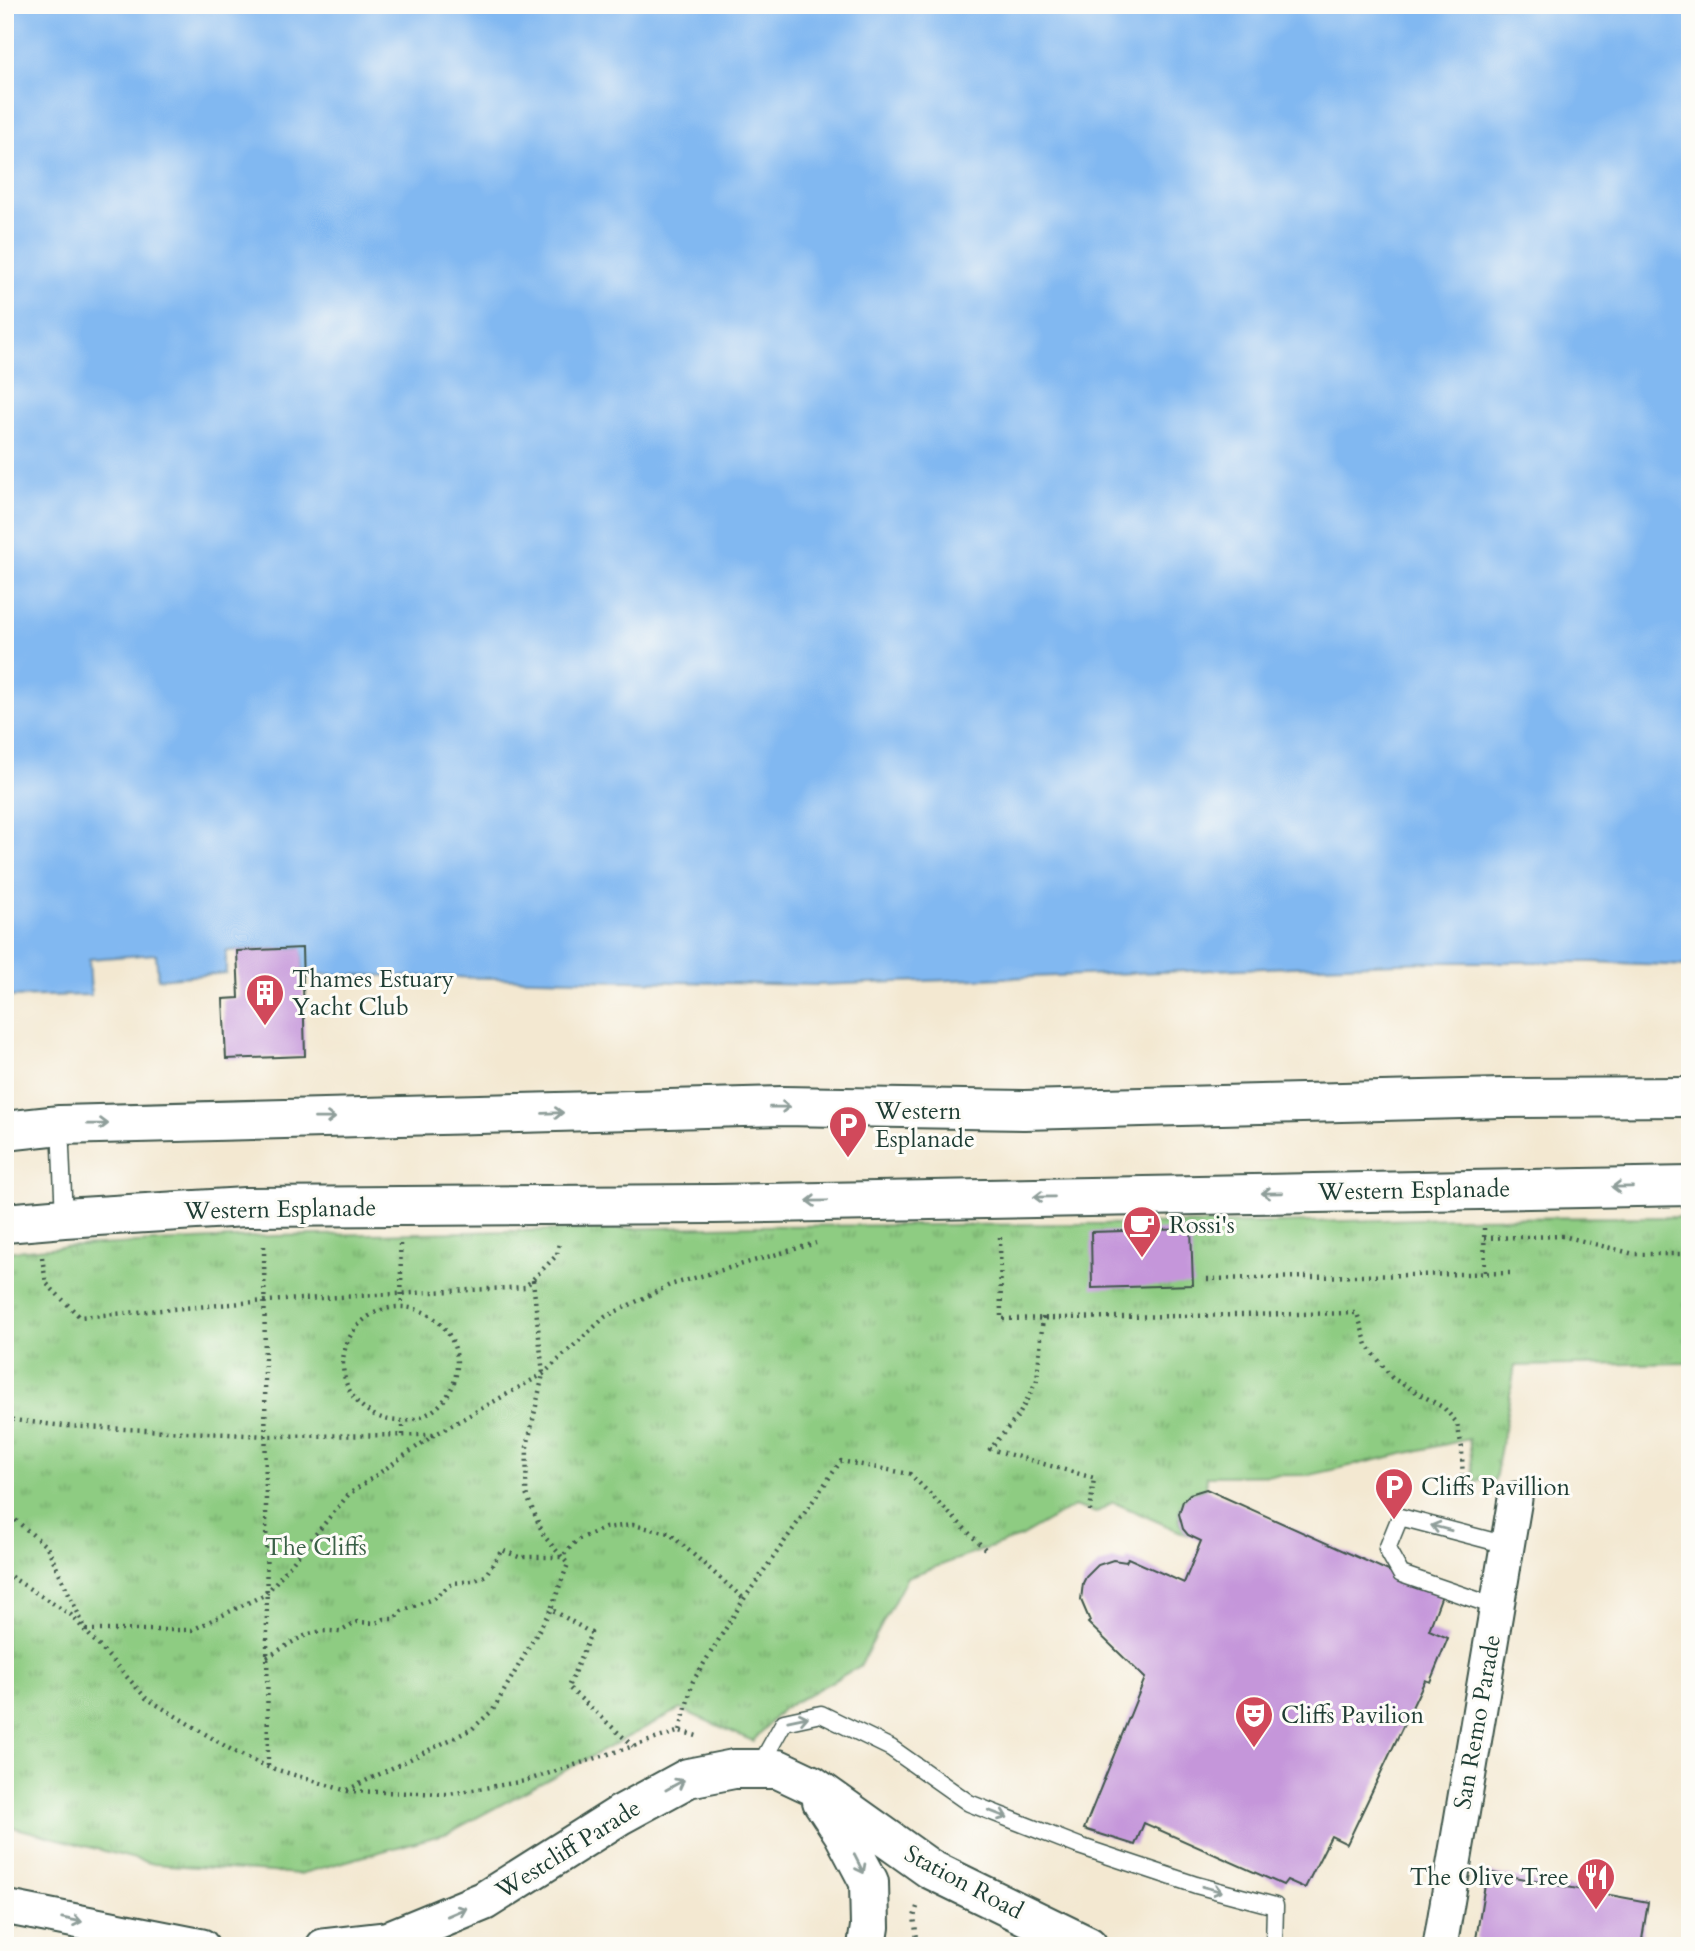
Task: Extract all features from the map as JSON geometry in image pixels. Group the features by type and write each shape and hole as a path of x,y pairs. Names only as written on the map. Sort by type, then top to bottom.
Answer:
{"street":[{"path":"5,1131 60,1125 782,1106 1024,1110 1502,1098 1690,1097"},
{"name":"Western Esplanade","path":"5,1223 263,1207 728,1203 1690,1186"},
{"name":"San Remo Parade","path":"1440,1946 1515,1499"},
{"name":"Westcliff Parade","path":"323,1946 394,1942 484,1901 620,1815 688,1778 734,1769 778,1769 811,1785"},
{"path":"811,1785 844,1833 869,1882 870,1927 867,1946"},
{"name":"Station Road","path":"811,1785 930,1869 1088,1946"},
{"path":"5,1907 202,1946"}],"lane":[{"path":"60,1125 64,1218"},
{"path":"1497,1607 1401,1574 1387,1549 1400,1517 1507,1545"},
{"path":"758,1769 784,1722 821,1714 891,1748 969,1803 1079,1846 1196,1885 1275,1906 1274,1946"}],"path":[{"path":"263,1207 266,1301 268,1767"},
{"path":"1483,1224 1485,1273"},
{"path":"42,1251 47,1283 80,1317 266,1301 525,1287 557,1255 561,1234"},
{"path":"1000,1234 1001,1319 1357,1313 1367,1345 1392,1378 1444,1408 1457,1423 1462,1448 1463,1501"},
{"path":"1485,1238 1563,1236 1634,1254 1690,1254"},
{"path":"400,1239 402,1307"},
{"path":"86,1630 192,1630 266,1594 349,1494 434,1434 543,1374 605,1317 670,1285 821,1242"},
{"path":"1207,1279 1513,1273"},
{"path":"346,1790 472,1729 493,1710 551,1609 568,1564 544,1536 526,1493 527,1447 543,1374 533,1279"},
{"path":"390,1307 427,1313 442,1325 452,1340 457,1358 456,1377 449,1394 437,1408 421,1417 403,1421 384,1419 367,1411 353,1397 345,1380 343,1361 347,1342 357,1326 372,1314 390,1307"},
{"path":"1043,1317 1037,1380 1019,1415 990,1449 1094,1478 1090,1511"},
{"path":"5,1419 64,1426 267,1436 434,1434"},
{"path":"403,1421 403,1435"},
{"path":"680,1731 693,1681 744,1599 841,1461 910,1474 985,1549"},
{"path":"5,1511 47,1547 86,1630"},
{"path":"267,1657 304,1635 325,1630 340,1632 357,1622 376,1623 384,1619 394,1619 402,1611 432,1599 453,1583 473,1581 485,1576 502,1550 519,1557 562,1557 577,1540 605,1528 634,1525 669,1533 744,1599"},
{"path":"5,1573 71,1615 146,1698 235,1752 268,1767 346,1790 449,1794 525,1781 680,1731 704,1738"},
{"path":"551,1609 591,1633 568,1687 633,1746"}],"green space":[{"name":"The Cliffs","path":"1690,1217 1690,1363 1515,1366 1495,1480 1474,1481 1469,1439 1310,1475 1207,1476 1206,1489 1185,1500 1179,1512 1188,1535 1113,1502 1096,1513 1074,1506 1020,1537 907,1577 860,1666 782,1709 753,1741 680,1709 448,1833 300,1874 154,1864 5,1825 5,1252 272,1236 759,1226"}],"water":[{"path":"5,5 1690,5 1690,966 1594,962 1426,962 817,985 303,974 301,948 226,951 226,973 158,979 156,954 89,959 91,995 5,997"}],"building":[{"name":"Thames Estuary Yacht Club","path":"302,948 305,1056 226,1059 223,999 239,998 237,951"},
{"name":"Rossi's","path":"1191,1229 1193,1285 1092,1288 1091,1232"},
{"name":"Cliffs Pavilion","path":"1206,1489 1442,1595 1429,1630 1448,1638 1430,1682 1425,1680 1347,1844 1331,1836 1305,1888 1287,1880 1283,1885 1144,1823 1135,1845 1084,1829 1145,1678 1088,1623 1090,1621 1081,1600 1083,1583 1098,1565 1113,1560 1126,1562 1128,1558 1184,1583 1201,1541 1188,1535 1183,1529 1179,1514 1183,1501 1190,1494"},
{"path":"1487,1872 1648,1902 1641,1946 1482,1944 1476,1939"}],"place":[{"name":"Thames Estuary Yacht Club","path":"265,1027"},
{"name":"Western Esplanade","path":"848,1159"},
{"name":"Rossi's","path":"1142,1259"},
{"name":"Cliffs Pavillion","path":"1394,1521"},
{"name":"Cliffs Pavilion","path":"1254,1749"},
{"name":"The Olive Tree","path":"1596,1911"}]}
